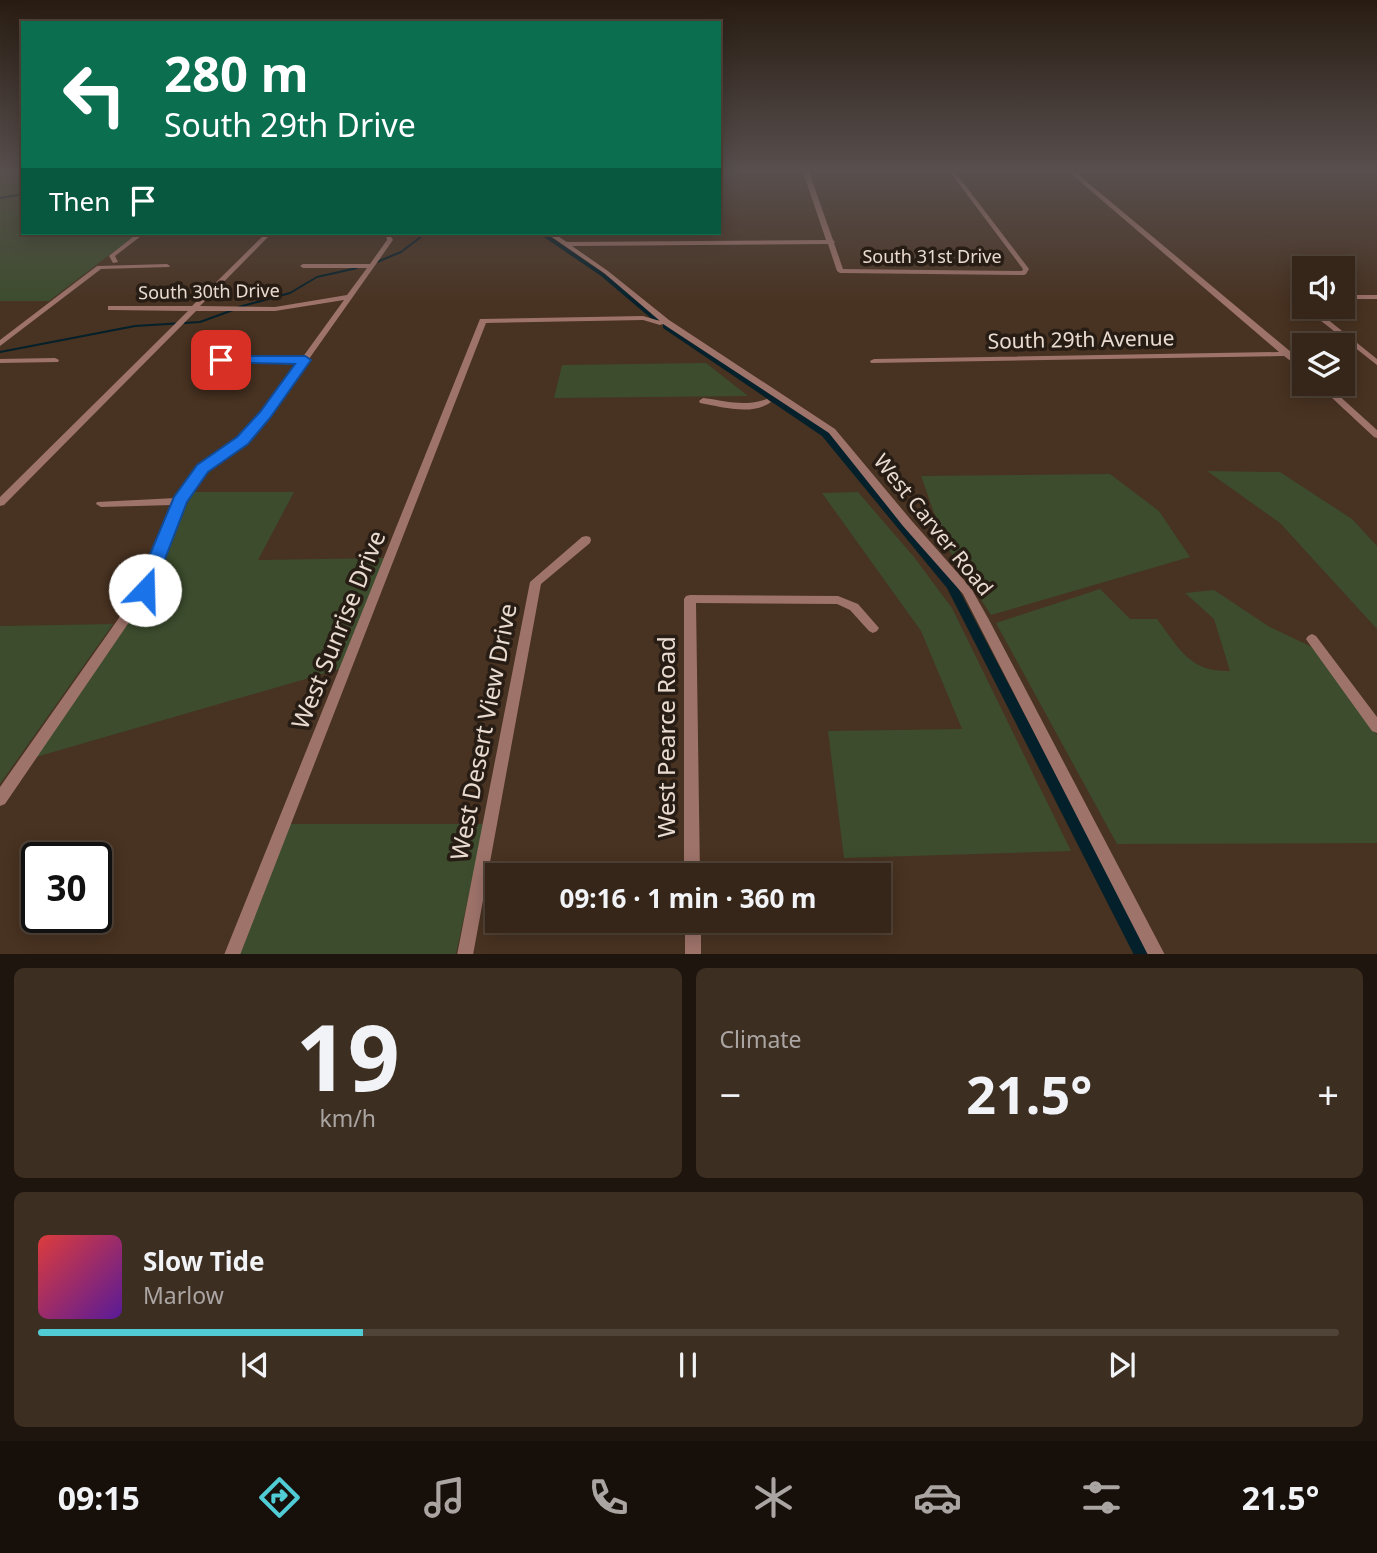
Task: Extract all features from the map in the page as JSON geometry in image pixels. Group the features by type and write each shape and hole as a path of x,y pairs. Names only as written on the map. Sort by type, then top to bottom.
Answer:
{"street":[{"path":"567,244 832,242 823,217"},
{"name":"South 31st Drive","path":"832,242 840,271 1024,273 1026,270 986,217"},
{"path":"1125,217 1292,358"},
{"path":"115,262 112,256 139,235"},
{"path":"0,503 267,235"},
{"name":"West Carver Road","path":"552,235 606,272 666,321 832,431 907,523 951,571 967,591 984,621 1157,954"},
{"path":"0,799 145,590 179,501 202,469 242,440 265,415 390,240 388,236"},
{"path":"0,344 99,267 167,266"},
{"path":"303,266 370,266"},
{"name":"South 30th Drive","path":"111,308 275,309 348,297"},
{"path":"1355,297 1377,297"},
{"name":"West Sunrise Drive","path":"232,954 483,321 643,318 660,323"},
{"path":"1322,319 1377,363"},
{"name":"South 29th Avenue","path":"874,361 1288,354"},
{"path":"0,360 55,360"},
{"path":"221,360 305,360"},
{"path":"1334,396 1377,435"},
{"path":"704,401 727,402 748,408 767,402"},
{"path":"101,504 179,501"},
{"name":"West Desert View Drive","path":"465,954 536,582 586,540"},
{"name":"West Pearce Road","path":"692,863 690,599 838,600 854,607 873,628"},
{"path":"1311,639 1377,727"},
{"path":"693,933 693,954"}],"green space":[{"path":"0,217 21,217 21,235 135,235 49,301 0,301"},
{"path":"706,363 748,396 554,398 562,365"},
{"path":"1207,471 1280,472 1352,519 1377,546 1377,629 1280,523"},
{"path":"1110,474 1159,511 1190,557 991,615 945,544 921,476"},
{"path":"190,492 294,492 258,560 386,558 340,669 36,757 151,590"},
{"path":"858,492 914,557 952,608 1071,851 844,858 828,731 962,729 921,631 822,493"},
{"path":"1100,589 1130,619 1157,619 1186,656 1204,667 1230,671 1214,619 1185,593 1214,590 1268,626 1314,648 1377,735 1377,843 1117,844 996,623"},
{"path":"113,624 0,784 0,626"},
{"path":"290,824 484,824 456,954 239,954"}],"waterway":[{"path":"377,262 401,252 423,235"},
{"path":"544,235 603,275 656,318"},
{"path":"239,307 290,293 317,277 357,268"},
{"path":"0,352 135,326 200,322 233,310"},
{"path":"666,326 825,434 951,585 1142,954"}],"route":[{"path":"145,590 179,501 202,469 242,440 265,415 305,360 221,360"}]}
